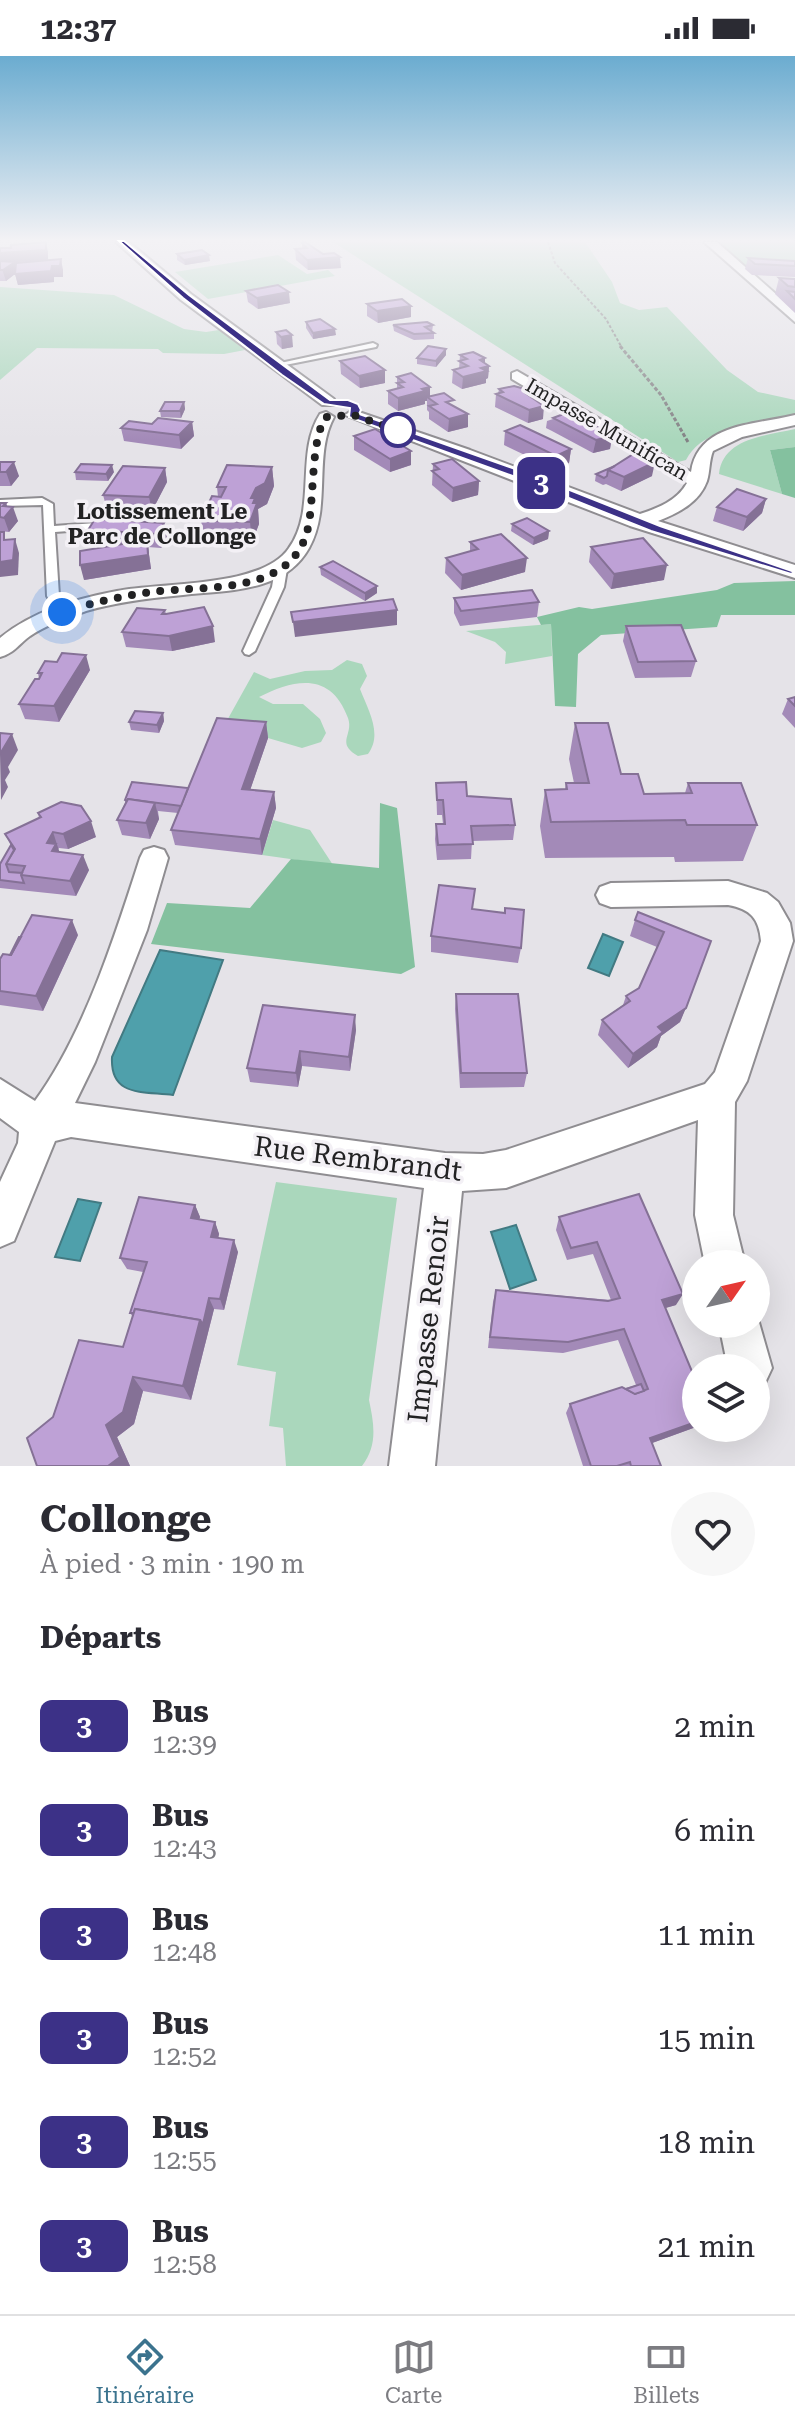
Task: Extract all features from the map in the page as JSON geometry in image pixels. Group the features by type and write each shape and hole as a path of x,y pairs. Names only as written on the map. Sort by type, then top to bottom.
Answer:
{"street":[{"path":"204,308 327,410 353,415 528,477 637,522 795,572"},
{"name":"Impasse Munifican","path":"517,376 686,477 700,472"},
{"path":"0,650 39,623 62,612 131,595 245,583 281,569 295,558 307,533 318,433 327,410"},
{"path":"637,522 680,503 700,472 703,453 718,440 795,420"},
{"path":"0,1227 36,1144 37,1128 66,1087 78,1062 132,930 154,858"},
{"path":"611,895 727,892 753,898 777,924 777,941 729,1081 717,1097 714,1215 722,1250"},
{"path":"0,1096 32,1120 37,1128"},
{"name":"Rue Rembrandt","path":"37,1128 71,1120 445,1172 483,1173 506,1169 717,1097"},
{"name":"Impasse Renoir","path":"412,1466 445,1172"}],"lane":[{"path":"275,365 373,345"},
{"path":"0,503 42,501 48,504 53,596 62,612"},
{"path":"51,529 115,525"},
{"path":"249,651 278,587 281,569"}],"path":[{"path":"596,308 606,319 616,341 661,395 693,452 700,472"}],"green space":[{"path":"0,308 140,308 184,329 219,330 245,350 224,354 163,353 158,349 37,348 0,380"},
{"path":"436,308 668,308 727,370 758,392 795,400 795,414 720,433 706,439 686,460 678,462"},
{"path":"795,429 795,447 770,450 782,494 719,474 722,462 737,446 759,437"},
{"path":"795,447 795,498 782,494 770,450"},
{"path":"795,581 795,615 721,615 717,627 601,635 578,654 576,707 555,706 551,624 541,625 537,617 579,607 592,609 717,590 734,583"},
{"path":"551,624 552,656 505,664 506,652 495,642 466,631"},
{"path":"347,660 362,664 367,676 360,689 374,730 368,754 358,756 348,747 349,724 341,703 332,692 310,683 285,686 259,697 273,704 303,704 320,719 326,733 321,742 302,748 268,738 220,733 254,672 270,679 305,671 332,670"},
{"path":"380,803 397,808 415,967 401,974 151,944 167,903 250,908 291,859 379,868"},
{"path":"273,820 310,830 333,865 262,855"},
{"path":"276,1182 397,1198 369,1400 373,1442 362,1466 286,1466 283,1428 269,1426 276,1372 237,1365"}],"water":[{"path":"603,934 623,942 609,976 588,968"},
{"path":"160,950 223,960 173,1095 130,1090 116,1079 113,1070 112,1057"},
{"path":"78,1199 101,1203 80,1261 55,1257"},
{"path":"516,1225 536,1280 510,1289 491,1232"}],"building":[{"path":"372,308 399,308 377,311"},
{"path":"320,319 335,329 313,333 306,322"},
{"path":"427,322 433,325 425,327 434,333 414,334 393,325"},
{"path":"286,330 292,335 281,337 276,332"},
{"path":"428,346 446,349 436,361 417,358"},
{"path":"473,352 485,358 480,360 489,366 481,368 487,371 463,377 453,370 468,366 459,361 467,359 460,355"},
{"path":"365,356 385,370 359,376 340,361"},
{"path":"411,373 430,387 398,398 388,391 403,387 397,383 404,382 397,377"},
{"path":"514,386 525,389 524,392 544,406 529,410 496,394 503,392 499,389"},
{"path":"444,393 454,400 446,402 468,414 449,419 429,406 437,404 427,397"},
{"path":"165,402 184,402 180,411 160,411"},
{"path":"574,410 612,436 596,440 553,418"},
{"path":"158,418 192,422 179,435 121,428 129,421 152,424"},
{"path":"520,425 571,449 556,456 505,431"},
{"path":"375,429 411,451 390,459 354,436"},
{"path":"635,453 655,462 624,477 608,470"},
{"path":"452,459 479,481 453,488 432,471 439,469 433,464"},
{"path":"0,462 14,462 6,472 0,472"},
{"path":"81,464 112,465 106,474 75,472"},
{"path":"227,465 272,467 265,483 256,488 251,498 255,498 253,503 257,503 250,522 201,520 212,496 221,497 226,487 217,487"},
{"path":"123,466 165,468 149,497 103,495"},
{"path":"615,466 608,470 604,478 596,474"},
{"path":"737,489 766,499 747,517 717,507"},
{"path":"0,503 13,507 4,518 0,517"},
{"path":"527,518 549,531 534,538 512,524"},
{"path":"95,519 164,523 158,534 88,530"},
{"path":"0,532 4,532 4,540 15,539 13,560 0,562"},
{"path":"501,534 527,558 462,575 446,558 478,549 470,542"},
{"path":"643,538 667,565 614,574 591,547"},
{"path":"147,540 148,555 80,565 80,551"},
{"path":"333,561 377,586 365,593 320,567"},
{"path":"532,590 539,602 461,611 454,598"},
{"path":"393,599 397,610 293,622 291,612"},
{"path":"204,607 213,626 169,636 122,632 137,608 165,610 162,614 166,614"},
{"path":"681,625 696,661 638,662 626,626"},
{"path":"62,653 86,655 54,706 19,704 35,679 39,679 42,673 38,673 45,661 57,662"},
{"path":"135,711 163,713 157,725 129,722"},
{"path":"217,718 266,722 242,789 274,792 260,839 171,830"},
{"path":"575,723 608,723 621,774 638,774 644,794 692,793 688,783 741,783 757,825 687,825 685,820 551,822 545,790 567,789 566,783 589,783"},
{"path":"0,733 12,734 0,754"},
{"path":"132,782 188,788 181,806 127,801"},
{"path":"466,782 467,796 511,799 515,825 471,826 473,844 438,845 436,824 445,824 443,800 437,800 436,783"},
{"path":"128,799 155,803 146,823 117,820"},
{"path":"61,802 81,806 91,821 63,834 53,832 47,843 56,844 52,851 83,855 70,881 21,875 25,866 6,864 15,849 5,834 41,817 38,813"},
{"path":"11,845 14,850 6,864 9,872 22,873 24,883 0,880 0,864"},
{"path":"439,885 475,889 472,909 505,913 505,908 524,910 521,948 431,936"},
{"path":"638,912 711,941 686,1008 658,1027 663,1032 633,1054 602,1020 630,1001 626,996 639,988 664,932 635,920"},
{"path":"32,915 72,920 36,996 0,991 0,959 3,954 11,955"},
{"path":"456,994 518,994 527,1073 461,1073"},
{"path":"263,1005 355,1015 349,1057 300,1051 296,1073 247,1068"},
{"path":"639,1194 682,1292 662,1300 685,1354 682,1354 682,1427 650,1438 661,1466 631,1466 630,1462 617,1466 591,1466 570,1404 622,1387 635,1394 648,1389 624,1329 568,1342 490,1337 496,1290 608,1301 620,1298 597,1242 571,1248 559,1217"},
{"path":"139,1197 195,1205 191,1218 215,1222 211,1237 234,1240 220,1299 209,1298 203,1324 200,1320 135,1309 134,1313 130,1313 147,1262 120,1258"},
{"path":"135,1309 200,1320 183,1386 133,1377 123,1412 106,1425 120,1457 108,1466 37,1466 27,1438 53,1417 79,1340 123,1347"},
{"path":"641,1384 644,1391 635,1394 626,1389"}],"bus line":[{"name":"3","path":"201,308 328,402 338,401 355,406 353,415 528,477 656,529 795,572"}],"district":[{"name":"Lotissement Le Parc de Collonge","path":"162,524"}],"route":[{"path":"62,612 131,595 245,583 281,569 295,558 307,533 318,433 326,417 335,419 353,415 398,430"}]}
